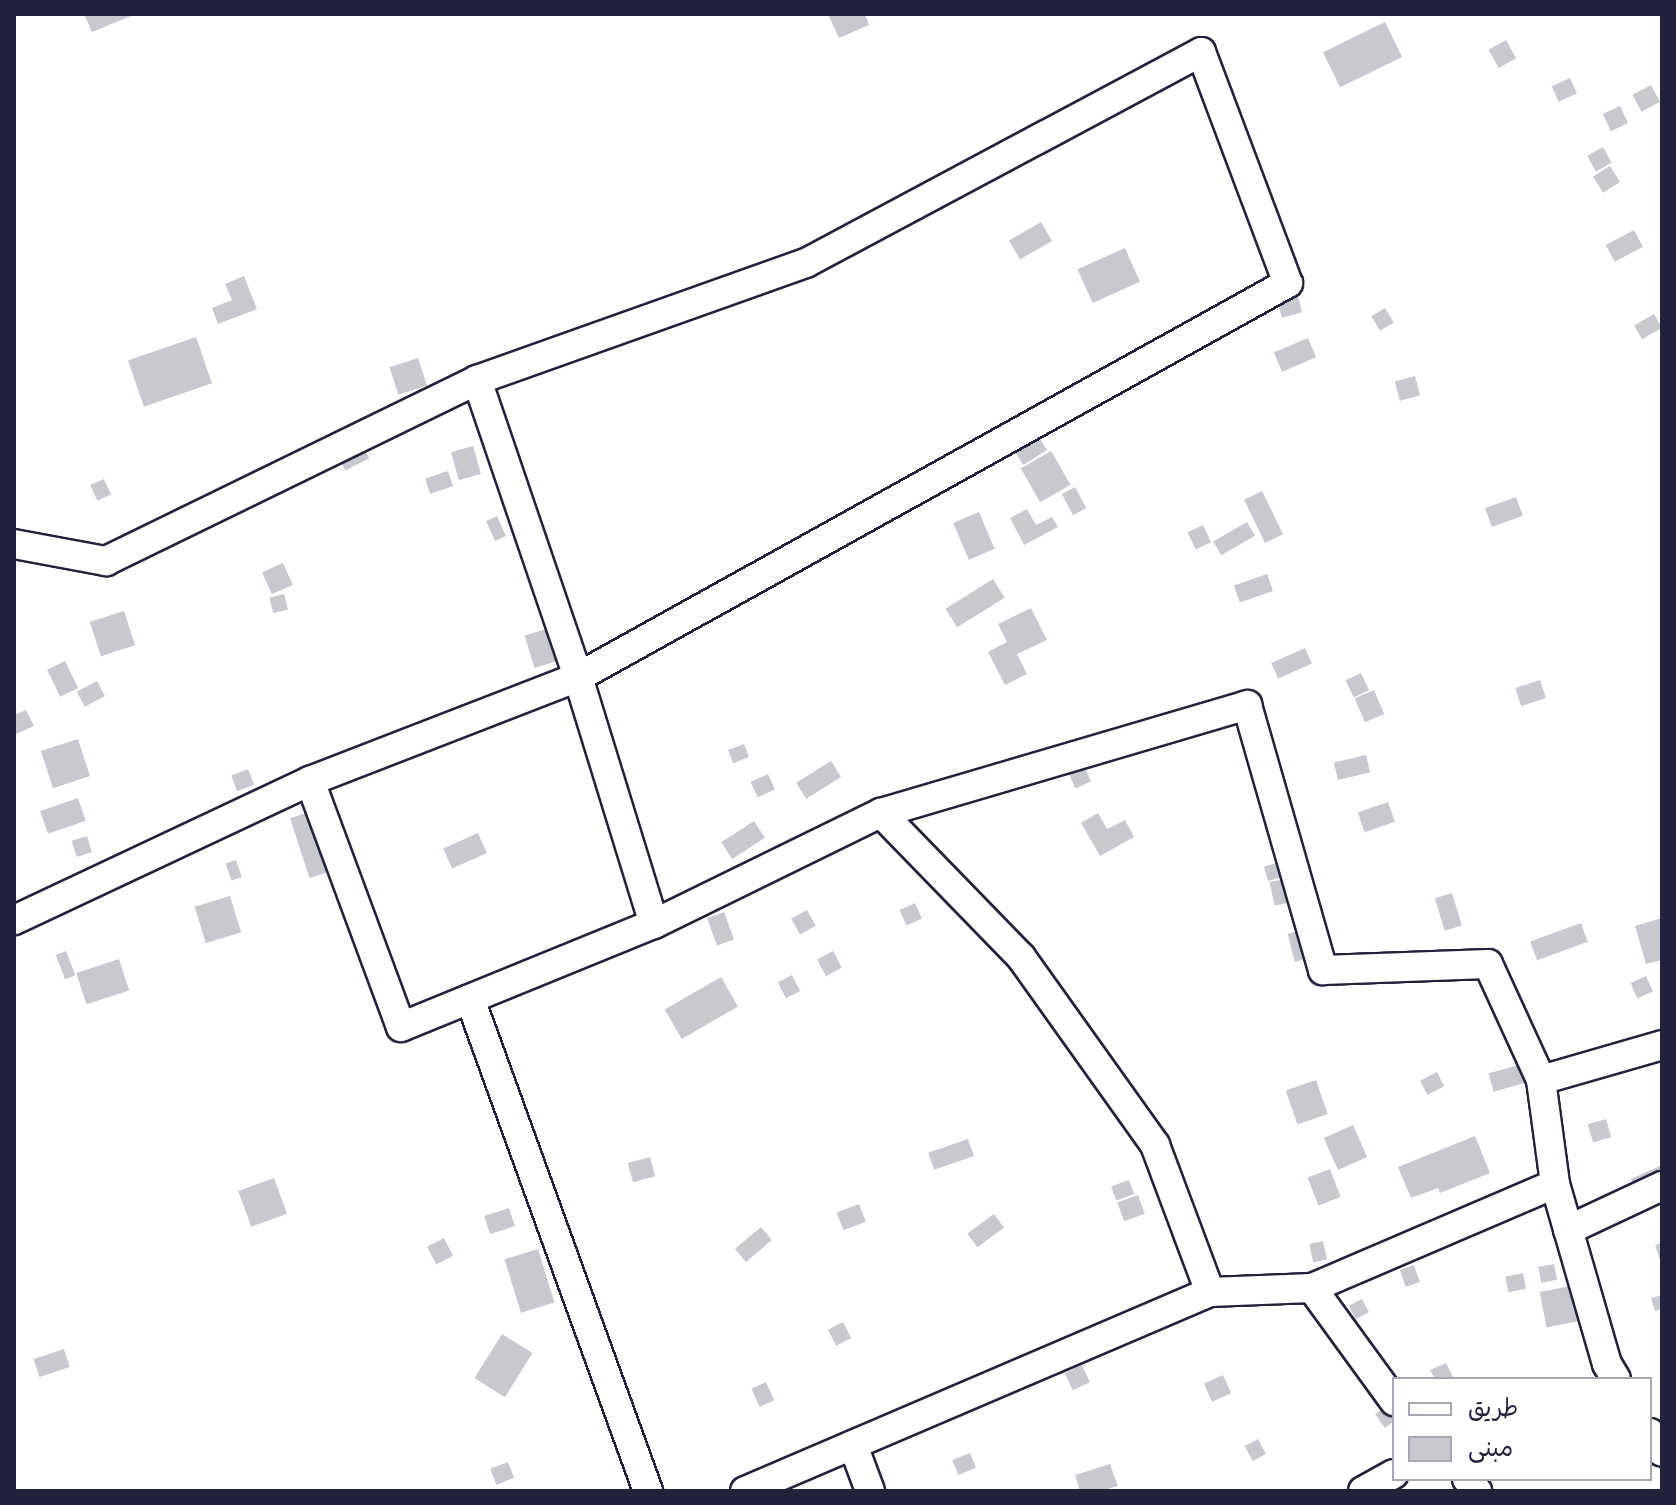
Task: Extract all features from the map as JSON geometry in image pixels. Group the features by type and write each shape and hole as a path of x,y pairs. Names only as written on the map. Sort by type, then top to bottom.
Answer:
{"street":[{"path":"14,544 106,561 477,380 806,263 1201,52 1288,283 578,677 310,781 14,920"},
{"path":"477,380 578,677 654,924"},
{"path":"310,781 401,1027 654,924 881,813 1247,705 1323,970 1488,964 1541,1080 1555,1184 1607,1364 1615,1377"},
{"path":"881,813 1021,957 1155,1145 1210,1292"},
{"path":"470,999 648,1491"},
{"path":"1541,1080 1662,1045"},
{"path":"745,1491 1210,1292 1312,1288 1555,1184"},
{"path":"1568,1230 1662,1186"},
{"path":"1312,1288 1392,1398"},
{"path":"853,1445 870,1491"},
{"path":"1363,1491 1392,1475"}],"building":[{"path":"84,14 136,14 92,32"},
{"path":"828,14 865,14 869,25 839,38"},
{"path":"1385,22 1402,57 1340,87 1323,52"},
{"path":"1506,40 1516,58 1499,68 1489,50"},
{"path":"1570,78 1577,94 1559,102 1552,86"},
{"path":"1651,85 1660,102 1641,112 1632,95"},
{"path":"1620,106 1628,123 1611,131 1603,114"},
{"path":"1603,147 1612,163 1596,171 1587,156"},
{"path":"1610,166 1620,182 1603,193 1593,177"},
{"path":"1041,222 1052,241 1020,260 1009,240"},
{"path":"1634,230 1643,247 1615,262 1606,245"},
{"path":"1125,248 1140,282 1093,303 1077,269"},
{"path":"244,276 257,309 218,324 212,308 232,300 225,284"},
{"path":"1297,293 1302,312 1282,318 1277,298"},
{"path":"1385,308 1394,323 1380,331 1371,316"},
{"path":"1654,314 1662,328 1642,339 1634,326"},
{"path":"196,337 212,383 144,407 128,360"},
{"path":"1308,338 1316,357 1282,372 1274,352"},
{"path":"418,358 427,386 398,395 389,367"},
{"path":"1415,376 1420,395 1400,401 1395,381"},
{"path":"1037,434 1047,450 1023,465 1013,449"},
{"path":"362,444 369,458 345,471 338,456"},
{"path":"473,446 481,474 459,480 451,452"},
{"path":"1051,451 1070,485 1040,502 1021,468"},
{"path":"448,471 453,486 430,494 425,478"},
{"path":"104,479 111,495 97,501 90,485"},
{"path":"1075,487 1086,508 1073,515 1062,494"},
{"path":"1262,491 1283,534 1265,543 1244,500"},
{"path":"1516,497 1523,516 1492,527 1485,508"},
{"path":"1027,509 1036,525 1052,517 1058,527 1024,545 1010,518"},
{"path":"979,512 995,549 969,560 953,523"},
{"path":"497,516 506,536 495,541 486,521"},
{"path":"1247,522 1255,536 1221,555 1213,542"},
{"path":"1203,525 1211,542 1196,549 1188,532"},
{"path":"283,563 293,585 272,594 262,572"},
{"path":"1267,574 1273,591 1240,602 1234,585"},
{"path":"993,579 1005,598 957,627 946,609"},
{"path":"284,594 288,610 273,613 269,598"},
{"path":"1031,608 1047,640 1017,654 1027,674 1005,685 988,652 1007,642 998,624"},
{"path":"124,611 135,645 101,656 90,622"},
{"path":"559,625 569,658 535,668 525,636"},
{"path":"1305,648 1312,664 1278,679 1271,663"},
{"path":"65,661 78,688 60,697 47,670"},
{"path":"1361,673 1369,690 1354,697 1346,680"},
{"path":"1540,680 1546,698 1521,706 1515,688"},
{"path":"97,681 105,696 85,707 77,692"},
{"path":"1374,690 1384,714 1365,722 1355,698"},
{"path":"26,710 34,726 16,734 14,715"},
{"path":"78,739 90,776 53,788 41,751"},
{"path":"744,744 749,757 733,763 728,750"},
{"path":"1366,755 1370,773 1338,780 1334,762"},
{"path":"831,761 841,777 806,799 796,783"},
{"path":"1084,766 1091,782 1075,788 1068,773"},
{"path":"248,769 254,785 237,791 231,775"},
{"path":"768,774 775,790 758,797 751,782"},
{"path":"78,798 86,821 48,834 40,811"},
{"path":"1388,802 1395,822 1365,832 1358,812"},
{"path":"309,812 328,872 309,878 290,818"},
{"path":"1098,813 1107,829 1125,820 1134,837 1100,856 1081,823"},
{"path":"754,821 765,838 732,859 721,842"},
{"path":"478,833 487,853 452,869 443,848"},
{"path":"87,836 92,852 77,857 72,841"},
{"path":"236,860 242,877 231,881 226,864"},
{"path":"1287,860 1291,874 1268,881 1264,867"},
{"path":"1294,877 1299,900 1275,906 1270,882"},
{"path":"1452,893 1462,926 1445,931 1435,898"},
{"path":"230,896 241,932 206,943 195,907"},
{"path":"915,903 922,919 906,925 899,910"},
{"path":"807,910 816,926 800,934 791,919"},
{"path":"724,912 734,939 717,945 707,918"},
{"path":"1662,918 1662,960 1646,964 1635,926"},
{"path":"1581,923 1588,942 1537,960 1530,941"},
{"path":"1311,928 1318,956 1295,962 1288,934"},
{"path":"66,951 75,975 65,979 56,955"},
{"path":"833,951 842,968 826,976 817,959"},
{"path":"119,959 129,990 86,1004 76,973"},
{"path":"792,975 800,991 786,998 778,982"},
{"path":"1646,976 1653,992 1637,998 1630,983"},
{"path":"721,977 738,1006 682,1039 665,1010"},
{"path":"1525,1063 1530,1081 1494,1092 1488,1073"},
{"path":"1437,1072 1444,1086 1427,1095 1420,1081"},
{"path":"1316,1080 1328,1114 1297,1124 1286,1090"},
{"path":"1606,1119 1611,1137 1593,1143 1588,1124"},
{"path":"1353,1125 1367,1157 1338,1170 1324,1138"},
{"path":"1475,1136 1490,1173 1440,1193 1438,1188 1411,1198 1398,1167"},
{"path":"968,1139 974,1156 934,1170 928,1153"},
{"path":"650,1157 655,1176 633,1182 628,1163"},
{"path":"1662,1165 1662,1185 1639,1195 1631,1179"},
{"path":"1330,1169 1341,1197 1318,1206 1308,1178"},
{"path":"274,1178 287,1214 251,1227 238,1191"},
{"path":"1129,1180 1134,1194 1116,1201 1111,1186"},
{"path":"1138,1195 1145,1214 1124,1221 1117,1203"},
{"path":"859,1204 866,1222 843,1230 837,1213"},
{"path":"509,1208 515,1226 490,1234 484,1216"},
{"path":"994,1214 1004,1228 977,1247 967,1233"},
{"path":"761,1227 772,1240 746,1262 735,1249"},
{"path":"444,1238 453,1256 436,1264 427,1247"},
{"path":"1323,1241 1327,1260 1313,1262 1309,1244"},
{"path":"1662,1243 1662,1263 1661,1263 1655,1245"},
{"path":"538,1249 554,1303 521,1313 505,1259"},
{"path":"1554,1264 1557,1280 1541,1283 1538,1267"},
{"path":"1414,1265 1420,1282 1406,1287 1400,1270"},
{"path":"1523,1273 1526,1289 1508,1292 1505,1276"},
{"path":"1576,1285 1583,1320 1547,1327 1540,1292"},
{"path":"1662,1295 1662,1309 1655,1311 1651,1298"},
{"path":"1362,1299 1369,1312 1356,1319 1349,1306"},
{"path":"843,1322 851,1338 836,1346 828,1330"},
{"path":"502,1334 533,1353 505,1397 474,1378"},
{"path":"64,1349 70,1367 39,1377 34,1359"},
{"path":"1446,1363 1453,1377 1434,1377 1430,1370"},
{"path":"1082,1365 1090,1382 1073,1390 1065,1373"},
{"path":"1223,1375 1231,1393 1212,1402 1204,1384"},
{"path":"766,1382 774,1400 760,1407 751,1389"},
{"path":"1390,1404 1392,1423 1385,1428 1375,1414"},
{"path":"1258,1439 1266,1454 1253,1461 1245,1446"},
{"path":"970,1453 976,1468 958,1475 952,1460"},
{"path":"508,1462 514,1478 496,1485 490,1469"},
{"path":"1110,1464 1118,1486 1101,1491 1080,1491 1075,1475"}]}
